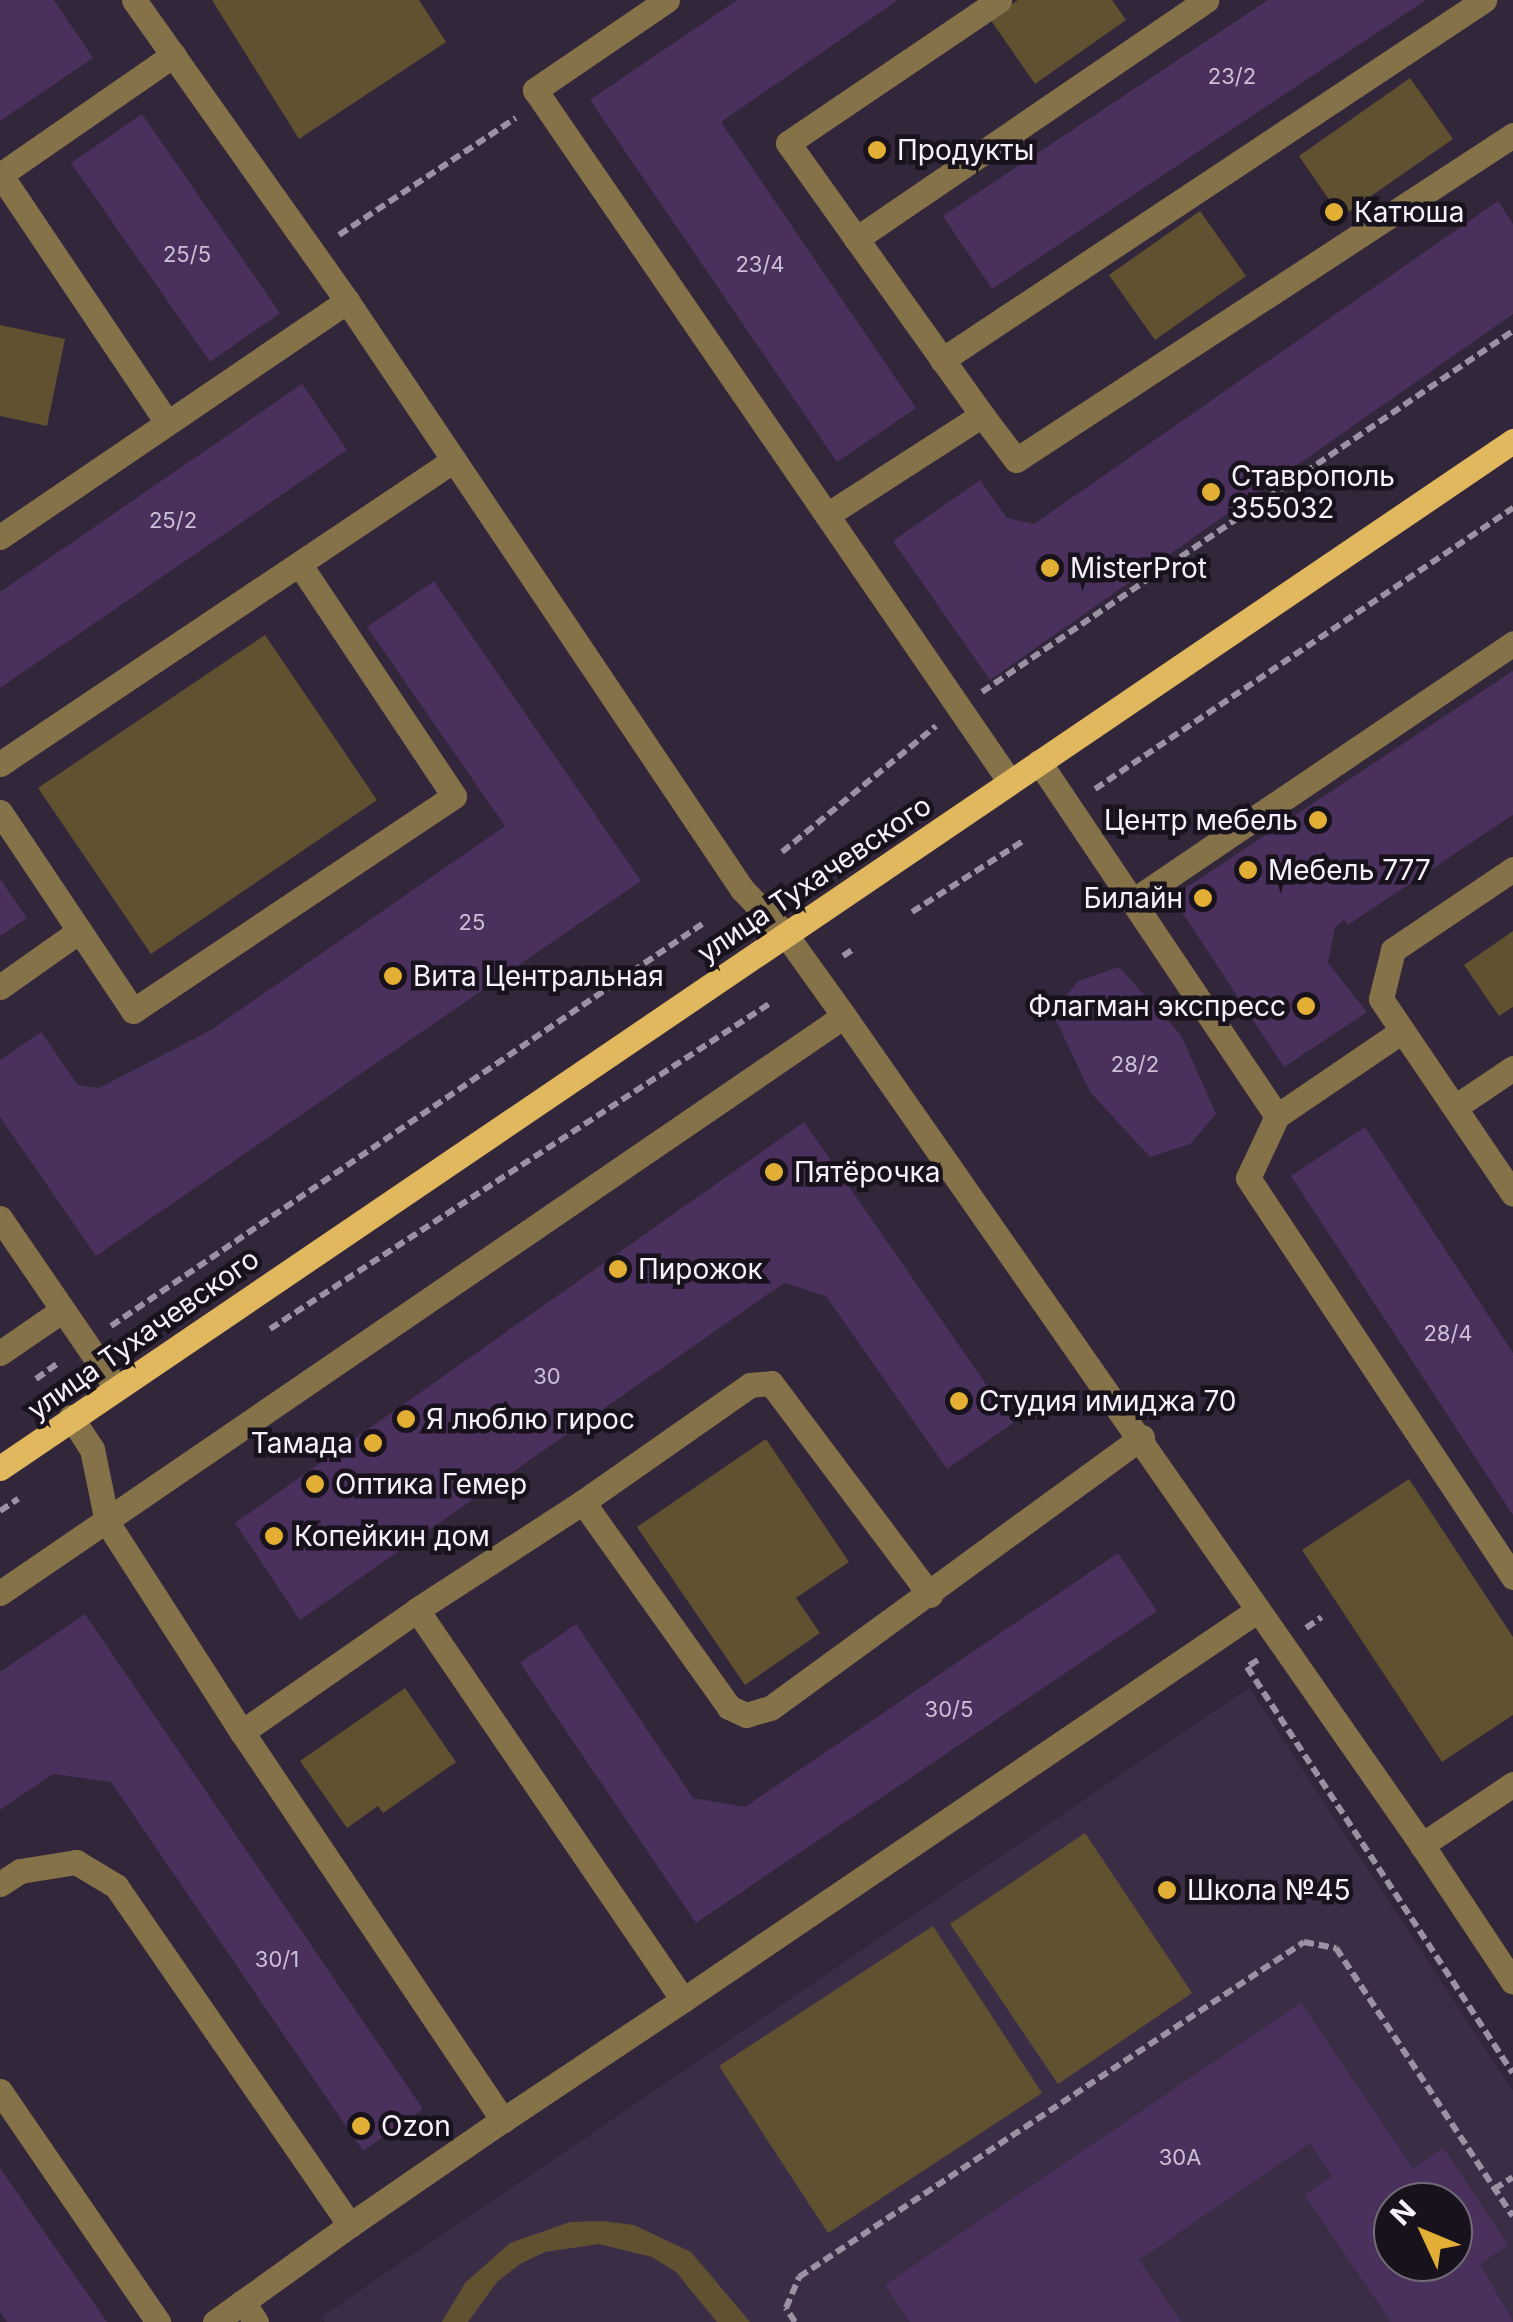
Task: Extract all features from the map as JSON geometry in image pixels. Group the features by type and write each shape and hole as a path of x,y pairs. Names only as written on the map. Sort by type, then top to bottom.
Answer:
{"main road":[{"name":"улица Тухачевского","path":"0,1468 115,1386 1513,441"}],"street":[{"path":"134,0 347,301 742,889 786,935 1142,1437 1513,1982"},
{"path":"667,0 535,90 1010,782"},
{"path":"999,0 788,143 1016,460 1510,144"},
{"path":"856,239 1206,0"},
{"path":"942,360 1484,0"},
{"path":"166,420 0,174 173,55"},
{"path":"0,537 166,420 347,301"},
{"path":"827,515 982,414"},
{"path":"0,764 454,460"},
{"path":"0,812 133,1011 454,796 299,564"},
{"path":"1134,900 1513,643"},
{"path":"1039,762 1277,1116"},
{"path":"1513,869 1393,950 1381,999 1513,1194"},
{"path":"0,988 79,931"},
{"path":"0,1593 844,1016"},
{"path":"1402,1031 1277,1116 1248,1178 1513,1577"},
{"path":"1454,1108 1513,1068"},
{"path":"0,1218 115,1386"},
{"path":"0,1352 61,1311"},
{"path":"242,1732 750,1385 771,1382 930,1596"},
{"path":"71,1417 92,1449 108,1522 242,1732 503,2120"},
{"path":"583,1502 729,1707 746,1715 770,1708 930,1596 1142,1437"},
{"path":"417,1610 683,2000"},
{"path":"215,2322 249,2312 350,2225 1258,1610"},
{"path":"1422,1845 1513,1784"},
{"path":"0,1884 20,1871 64,1862 101,1872 116,1886 350,2225"},
{"path":"0,2091 158,2322"}],"path":[{"path":"313,252 542,102"},
{"path":"782,852 959,708 1513,331"},
{"path":"1087,795 1513,508"},
{"path":"912,912 1023,841"},
{"path":"36,1378 702,924"},
{"path":"843,956 854,948"},
{"path":"264,1333 772,1002"},
{"path":"1322,1617 1247,1667 1513,2073"},
{"path":"795,2322 786,2308 799,2277 1304,1942 1336,1948 1513,2216"},
{"path":"1494,2189 1513,2177"}],"shaded area":[{"path":"212,0 419,0 446,42 299,139"},
{"path":"1018,0 1112,0 1126,20 1035,84 990,19"},
{"path":"1410,78 1453,139 1341,217 1299,156"},
{"path":"1200,211 1246,276 1155,340 1109,275"},
{"path":"0,325 65,339 47,426 0,416"},
{"path":"265,635 377,800 151,954 38,788"},
{"path":"1513,931 1513,1007 1499,1016 1464,965"},
{"path":"766,1439 849,1562 796,1598 820,1633 745,1685 637,1527"},
{"path":"1409,1479 1513,1637 1513,1715 1442,1762 1302,1550"},
{"path":"405,1688 456,1762 383,1813 378,1806 347,1828 300,1761"},
{"name":"Школа №45","path":"1249,1688 1513,2091 1513,2322 325,2322 321,2317"},
{"path":"1085,1833 1192,1993 1058,2084 950,1924"},
{"path":"933,1926 1042,2093 828,2233 719,2066"},
{"path":"570,2222 634,2225 691,2252 750,2322 717,2322 676,2272 652,2257 599,2244 545,2252 520,2264 497,2282 468,2322 442,2322 465,2283 510,2243"}],"building":[{"path":"0,0 54,0 93,58 0,121"},
{"path":"737,0 898,0 721,122 916,408 837,462 590,100"},
{"path":"1268,0 1426,0 992,289 943,216"},
{"path":"142,114 280,313 210,362 71,163"},
{"path":"1498,201 1513,224 1513,314 990,680 893,541 980,480 1007,518 1034,524"},
{"path":"302,384 347,450 0,688 0,592"},
{"path":"434,581 641,881 96,1256 0,1117 0,1060 41,1032 78,1085 99,1088 211,1030 505,826 367,627"},
{"path":"1513,671 1513,815 1348,925 1344,920 1335,927 1328,963 1367,1012 1284,1067 1172,897"},
{"path":"0,879 27,918 0,936"},
{"path":"1119,967 1181,1035 1216,1114 1190,1144 1150,1157 1090,1092 1052,1012 1078,981"},
{"path":"804,1122 1013,1423 947,1469 826,1296 784,1283 300,1620 235,1523"},
{"path":"1365,1127 1513,1353 1513,1515 1291,1176"},
{"path":"1118,1553 1157,1611 696,1923 520,1663 576,1624 693,1798 745,1807"},
{"path":"85,1614 423,2109 363,2151 111,1782 53,1774 0,1810 0,1672"},
{"path":"1301,2003 1413,2169 1443,2148 1466,2182 1373,2182 1373,2282 1473,2282 1473,2193 1508,2245 1480,2264 1513,2322 1391,2322 1305,2195 1332,2176 1310,2143 1139,2260 1181,2322 910,2322 885,2285"},
{"path":"0,2168 107,2322 7,2322 0,2312"}],"place":[{"name":"Продукты","path":"877,150"},
{"name":"Катюша","path":"1334,212"},
{"name":"Ставрополь 355032","path":"1211,492"},
{"name":"MisterProt","path":"1050,568"},
{"name":"Центр мебель","path":"1318,820"},
{"name":"Мебель 777","path":"1248,870"},
{"name":"Билайн","path":"1203,898"},
{"name":"Вита Центральная","path":"393,976"},
{"name":"Флагман экспресс","path":"1306,1006"},
{"name":"Пятёрочка","path":"774,1172"},
{"name":"Пирожок","path":"618,1269"},
{"name":"Студия имиджа 70","path":"959,1401"},
{"name":"Я люблю гирос","path":"406,1419"},
{"name":"Тамада","path":"373,1443"},
{"name":"Оптика Гемер","path":"315,1484"},
{"name":"Копейкин дом","path":"274,1536"},
{"name":"Школа №45","path":"1167,1890"},
{"name":"Ozon","path":"361,2126"}]}
